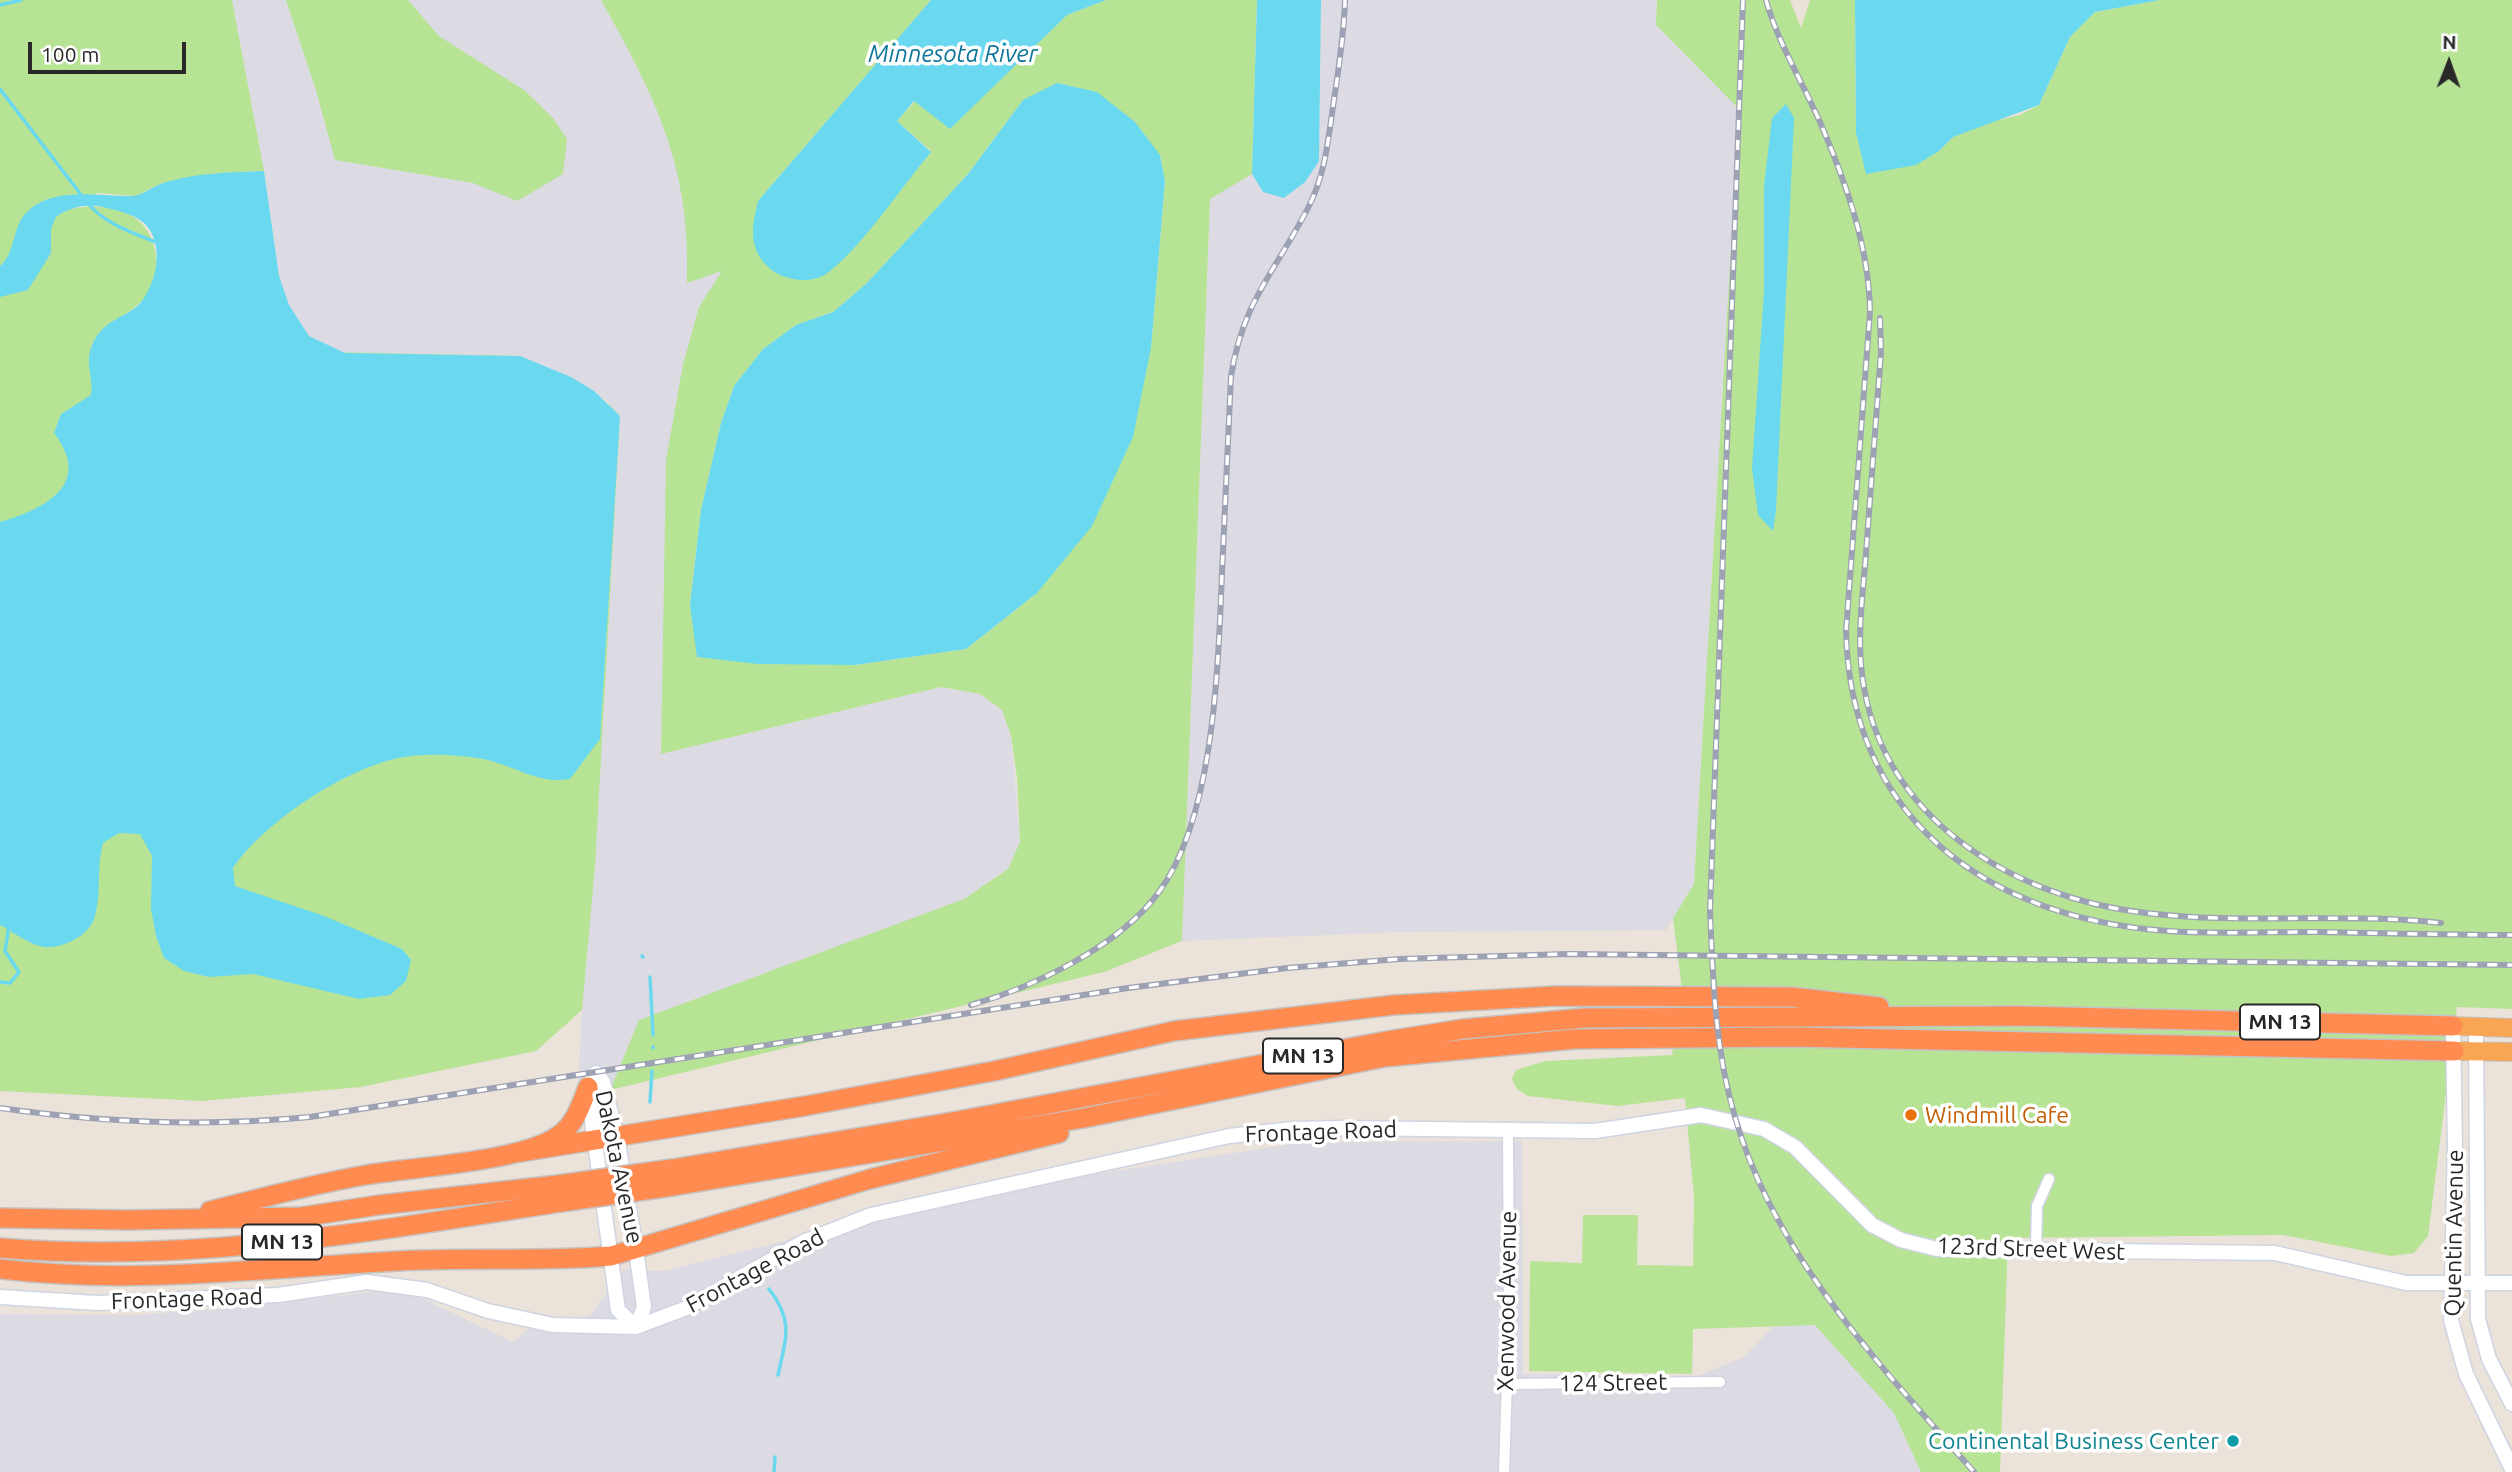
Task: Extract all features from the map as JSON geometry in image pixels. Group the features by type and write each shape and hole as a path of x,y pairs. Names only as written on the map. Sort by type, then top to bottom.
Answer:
{"highway":[{"path":"177,1220 363,1175 593,1141 980,1073 1174,1031 1394,1005 1556,996 1793,998 1836,1000 1942,1017"},
{"name":"MN 13","path":"672,1178 952,1122 1463,1028 1585,1018 1942,1017 2512,1028"},
{"name":"MN 13","path":"0,1248 108,1252 335,1238 560,1193 1144,1106 1385,1057 1575,1039 1793,1037 2512,1052"},
{"path":"514,1153 558,1136 580,1109 588,1087"},
{"path":"0,1269 114,1276 402,1261 566,1260 611,1256 870,1179 1044,1138 1144,1106"},
{"name":"MN 13","path":"0,1218 177,1220 301,1217 379,1205 560,1193"}],"street":[{"name":"Quentin Avenue","path":"2453,1026 2451,1320 2466,1374 2512,1469"},
{"name":"Quentin Avenue","path":"2476,1027 2478,1319 2489,1359 2512,1405"},
{"name":"Dakota Avenue","path":"596,1073 603,1082 617,1137 644,1307 636,1327 618,1310 593,1141 588,1087 596,1073"},
{"name":"123rd Street West","path":"1508,1130 1595,1131 1701,1115 1731,1119 1765,1129 1795,1147 1872,1225 1901,1240 1937,1249 2275,1253 2406,1283 2512,1283"},
{"name":"Frontage Road","path":"0,1297 97,1303 278,1295 367,1282 427,1290 488,1311 553,1325 636,1327 684,1310 803,1242 871,1214 1229,1136 1293,1129 1508,1130"},
{"name":"Xenwood Avenue","path":"1504,1472 1509,1318 1508,1130"},
{"path":"2036,1250 2037,1206 2049,1179"},
{"name":"124 Street","path":"1505,1384 1720,1382"}],"shaded area":[{"path":"232,0 931,0 758,201 661,754 941,687 980,694 1002,710 1011,736 1020,842 1008,869 964,899 610,1090 578,1094 584,962 595,866 609,403 571,377 520,356 345,353 309,336 289,305 279,276 264,171"},
{"path":"1321,0 1657,0 1656,25 1739,108 1694,884 1666,930 1400,932 1182,941 1210,198 1252,174 1263,192 1319,161"},
{"path":"1522,1141 1523,1374 1698,1376 1744,1357 1772,1328 1810,1321 1864,1362 1893,1411 1921,1472 0,1472 0,1314 134,1315 402,1289 513,1342 540,1318 589,1317 624,1269 664,1271 853,1224 1057,1180 1306,1142"}],"green space":[{"path":"0,0 232,0 264,171 217,173 162,183 136,196 97,193 66,210 102,207 119,210 144,226 154,247 156,272 147,295 132,310 107,326 91,347 520,356 586,388 620,416 595,866 582,1010 536,1051 361,1087 202,1101 0,1091"},
{"path":"286,0 408,0 439,36 524,90 553,118 567,139 563,174 517,201 473,183 335,160 315,87"},
{"path":"601,0 931,0 758,201 931,151 897,121 915,101 1041,37 1067,15 1106,0 1257,0 1252,174 1210,199 1182,941 1104,972 610,1090 639,1020 964,899 1008,869 1020,842 1017,778 1011,736 1002,710 980,694 941,687 661,754 666,460 683,364 699,307 722,271 687,283 683,204 666,135 638,69","holes":["1023,100 1160,155 1165,181 1151,348 1037,593 966,649 855,665 690,605 701,510 721,423 734,386 763,349 796,325 833,312 866,284 968,174"]},
{"path":"1657,0 1790,0 1801,28 1810,0 1855,0 1856,133 1867,174 1939,151 1953,137 1981,124 2020,115 2039,105 2070,37 2095,12 2160,0 2512,0 2512,1009 2457,1007 2428,1236 2414,1253 2391,1256 2283,1235 2008,1238 2000,1472 1921,1472 1894,1413 1815,1325 1693,1329 1692,1374 1529,1371 1530,1261 1582,1263 1583,1215 1638,1215 1637,1265 1693,1266 1694,1198 1685,1098 1617,1106 1528,1096 1517,1089 1512,1079 1516,1070 1545,1061 1672,1055 1682,990 1673,918 1694,884 1739,109 1656,25"}],"water":[{"name":"Minnesota River","path":"931,0 1106,0 1067,15 950,129 914,101 897,121 931,152 867,234 826,274 803,280 779,275 767,266 754,243 753,227 758,201"},
{"path":"1257,0 1321,0 1319,161 1305,182 1284,198 1263,192 1252,174"},
{"path":"1855,0 2160,0 2095,12 2070,37 2039,105 1953,137 1939,151 1916,165 1866,174 1856,133"},
{"path":"1057,83 1097,92 1135,122 1160,155 1165,181 1151,348 1133,437 1092,526 1037,593 966,649 855,665 758,664 697,657 690,605 701,510 721,423 734,386 763,349 796,325 833,312 866,284 968,174 1023,100"},
{"path":"1786,104 1794,118 1773,531 1758,515 1752,468 1764,291 1764,186 1772,118"},
{"path":"264,171 279,276 289,305 309,336 345,353 520,356 571,377 594,391 620,416 600,739 570,779 537,777 494,762 464,756 413,756 382,762 333,784 286,815 247,850 233,868 235,886 324,916 402,949 411,960 406,981 390,995 359,999 253,974 209,977 184,971 164,958 156,936 151,909 152,856 140,834 119,833 103,843 94,919 86,931 74,940 59,946 39,946 0,925 0,522 33,510 59,492 66,480 68,467 65,451 54,433 61,414 91,395 91,348 108,324 142,301 155,273 157,253 152,233 142,222 133,216 100,206 87,206 74,208 56,217 51,229 51,253 28,290 0,297 0,266 9,253 23,216 52,198 79,194 133,196 163,183 188,177"}],"waterway":[{"path":"0,5 21,0"},
{"path":"0,89 82,196"},
{"path":"87,202 110,222 158,243"},
{"path":"0,982 10,983 19,972 5,951 9,926"},
{"path":"650,977 653,1035"},
{"path":"650,1102 652,1071"},
{"path":"769,1289 782,1311 786,1330 778,1375"},
{"path":"774,1472 775,1457"}],"railway":[{"path":"971,1005 1048,976 1099,947 1122,930 1159,892 1178,860 1192,823 1210,738 1215,694 1231,376 1243,327 1308,208 1323,169 1338,75 1345,0"},
{"path":"1743,0 1710,911 1716,1015 1723,1066 1735,1117 1753,1168 1776,1217 1804,1263 1868,1350 1974,1472"},
{"path":"1766,0 1777,31 1839,168 1861,239 1869,287 1870,312 1846,631 1853,694 1870,750 1898,799 1933,840 1977,874 2027,900 2084,918 2145,929 2187,932 2512,935"},
{"path":"1880,318 1881,352 1861,614 1862,674 1874,725 1895,770 1924,809 1960,842 2002,869 2048,890 2096,904 2183,916 2257,919 2367,918 2441,923"},
{"path":"0,1108 155,1122 232,1122 310,1117 1128,988 1287,968 1399,959 1568,954 2512,965"}],"place":[{"name":"Windmill Cafe","path":"1911,1115"},
{"name":"Continental Business Center","path":"2233,1441"}]}
